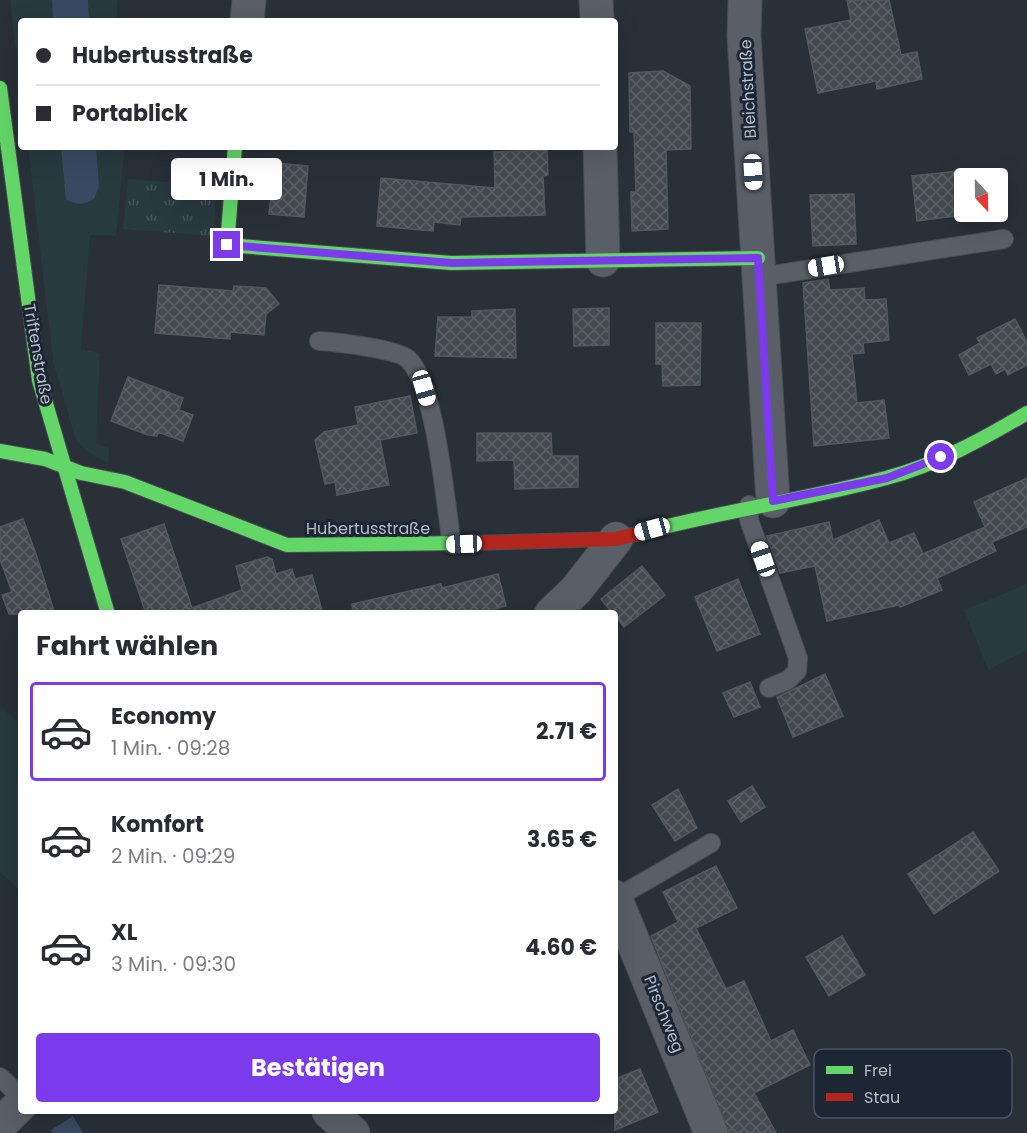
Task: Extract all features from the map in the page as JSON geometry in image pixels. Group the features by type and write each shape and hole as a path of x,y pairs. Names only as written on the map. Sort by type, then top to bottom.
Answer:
{"street":[{"path":"247,18 249,0"},
{"path":"596,0 597,18"},
{"name":"Bleichstraße","path":"746,0 744,36 759,267 761,503"},
{"name":"Triftenstraße","path":"0,88 39,380 62,465 107,610"},
{"path":"236,150 227,245 452,263 603,260 759,267"},
{"path":"600,150 603,260"},
{"name":"Hubertusstraße","path":"0,451 125,482 287,545 452,544 616,539 761,503 887,478 977,442 1027,413"},
{"path":"555,610 576,590 616,539"},
{"name":"Pirschweg","path":"618,904 711,1133"},
{"path":"0,1125 18,1107"},
{"path":"331,1114 353,1133"}],"lane":[{"path":"759,267 1004,239"},
{"path":"319,341 343,342 407,357 421,376 432,420 452,544"},
{"path":"761,503 749,520 798,658 797,671 788,680 769,688"},
{"path":"618,895 711,843"},
{"path":"0,1077 18,1094"}],"green space":[{"path":"10,0 117,0 117,18 18,18 18,68"},
{"path":"28,150 125,150 116,236 90,235 81,349 100,353 96,443 109,448 108,463 95,457 76,441 53,361"},
{"path":"128,179 217,186 213,236 123,229"},
{"path":"1027,584 1027,650 988,670 964,610"},
{"path":"0,706 18,722 18,888 0,872"}],"water":[{"path":"52,0 88,0 89,18 53,18"},
{"path":"61,150 96,150 99,186 94,199 81,204 66,200"},
{"path":"73,1116 83,1133 53,1133 51,1130"}],"building":[{"path":"847,0 889,0 901,55 917,52 922,79 877,89 876,81 818,93 805,29 851,20"},
{"path":"663,71 690,86 691,149 666,150 668,229 632,231 631,192 636,192 634,132 630,132 629,73"},
{"path":"547,150 548,175 543,176 545,215 461,217 460,225 434,222 433,231 377,226 381,178 495,188 494,152"},
{"path":"275,163 308,166 304,217 269,214"},
{"path":"954,171 954,216 917,221 912,176"},
{"path":"854,194 856,244 813,246 810,195"},
{"path":"828,279 830,290 864,288 865,300 886,299 889,340 863,343 864,353 852,354 857,403 884,400 889,438 814,446 803,283"},
{"path":"159,285 233,291 234,286 266,288 279,304 266,314 264,335 230,332 230,339 155,333"},
{"path":"609,308 609,345 574,346 573,309"},
{"path":"515,309 516,358 435,356 438,317 472,317 472,311"},
{"path":"1015,319 1027,342 1027,365 1008,375 1005,369 996,374 991,364 969,375 959,355 980,343 977,338"},
{"path":"656,323 701,323 700,385 663,386 662,364 656,364"},
{"path":"128,377 183,398 179,410 193,415 183,441 158,432 157,436 148,435 111,421"},
{"path":"410,396 417,433 380,440 389,485 337,495 335,482 325,484 315,440 324,432 358,425 355,407"},
{"path":"477,433 551,433 552,456 578,456 578,487 515,489 514,460 477,461"},
{"path":"1027,478 1027,527 992,542 996,551 937,578 942,590 900,607 899,605 827,621 815,566 780,573 768,541 767,536 829,522 833,540 879,520 889,543 914,533 923,554 985,527 974,502"},
{"path":"23,519 54,610 18,610 18,614 9,614 2,595 12,592 0,559 0,527"},
{"path":"164,524 192,608 242,590 236,566 267,557 272,559 276,574 292,569 295,579 312,575 322,610 145,610 121,539"},
{"path":"642,566 665,595 624,627 618,620 618,610 610,610 601,599"},
{"path":"498,574 506,606 490,610 353,610 352,604 441,584 442,588"},
{"path":"738,579 760,634 717,651 695,597"},
{"path":"825,674 843,716 793,737 777,697"},
{"path":"750,682 760,707 734,717 723,693"},
{"path":"752,786 765,807 741,822 728,801"},
{"path":"678,789 697,828 675,841 652,805"},
{"path":"973,832 999,871 934,914 908,874"},
{"path":"716,866 737,908 696,928 726,989 744,981 771,1041 793,1030 810,1065 754,1093 776,1133 729,1133 651,936 678,922 663,892"},
{"path":"842,936 865,975 829,996 806,957"},
{"path":"640,1069 658,1112 615,1130 615,1114 618,1114 618,1078"}],"traffic: fast":[{"path":"0,88 39,380 107,610"},
{"path":"235,150 227,245 451,263 758,258"},
{"path":"652,530 905,473 959,450 1027,413"},
{"path":"0,451 45,459 81,473 125,482 287,545 469,543"}],"traffic: jam":[{"path":"469,543 616,539 652,530"}],"route":[{"path":"227,245 452,263 758,258 773,501 887,478 941,457"}]}
